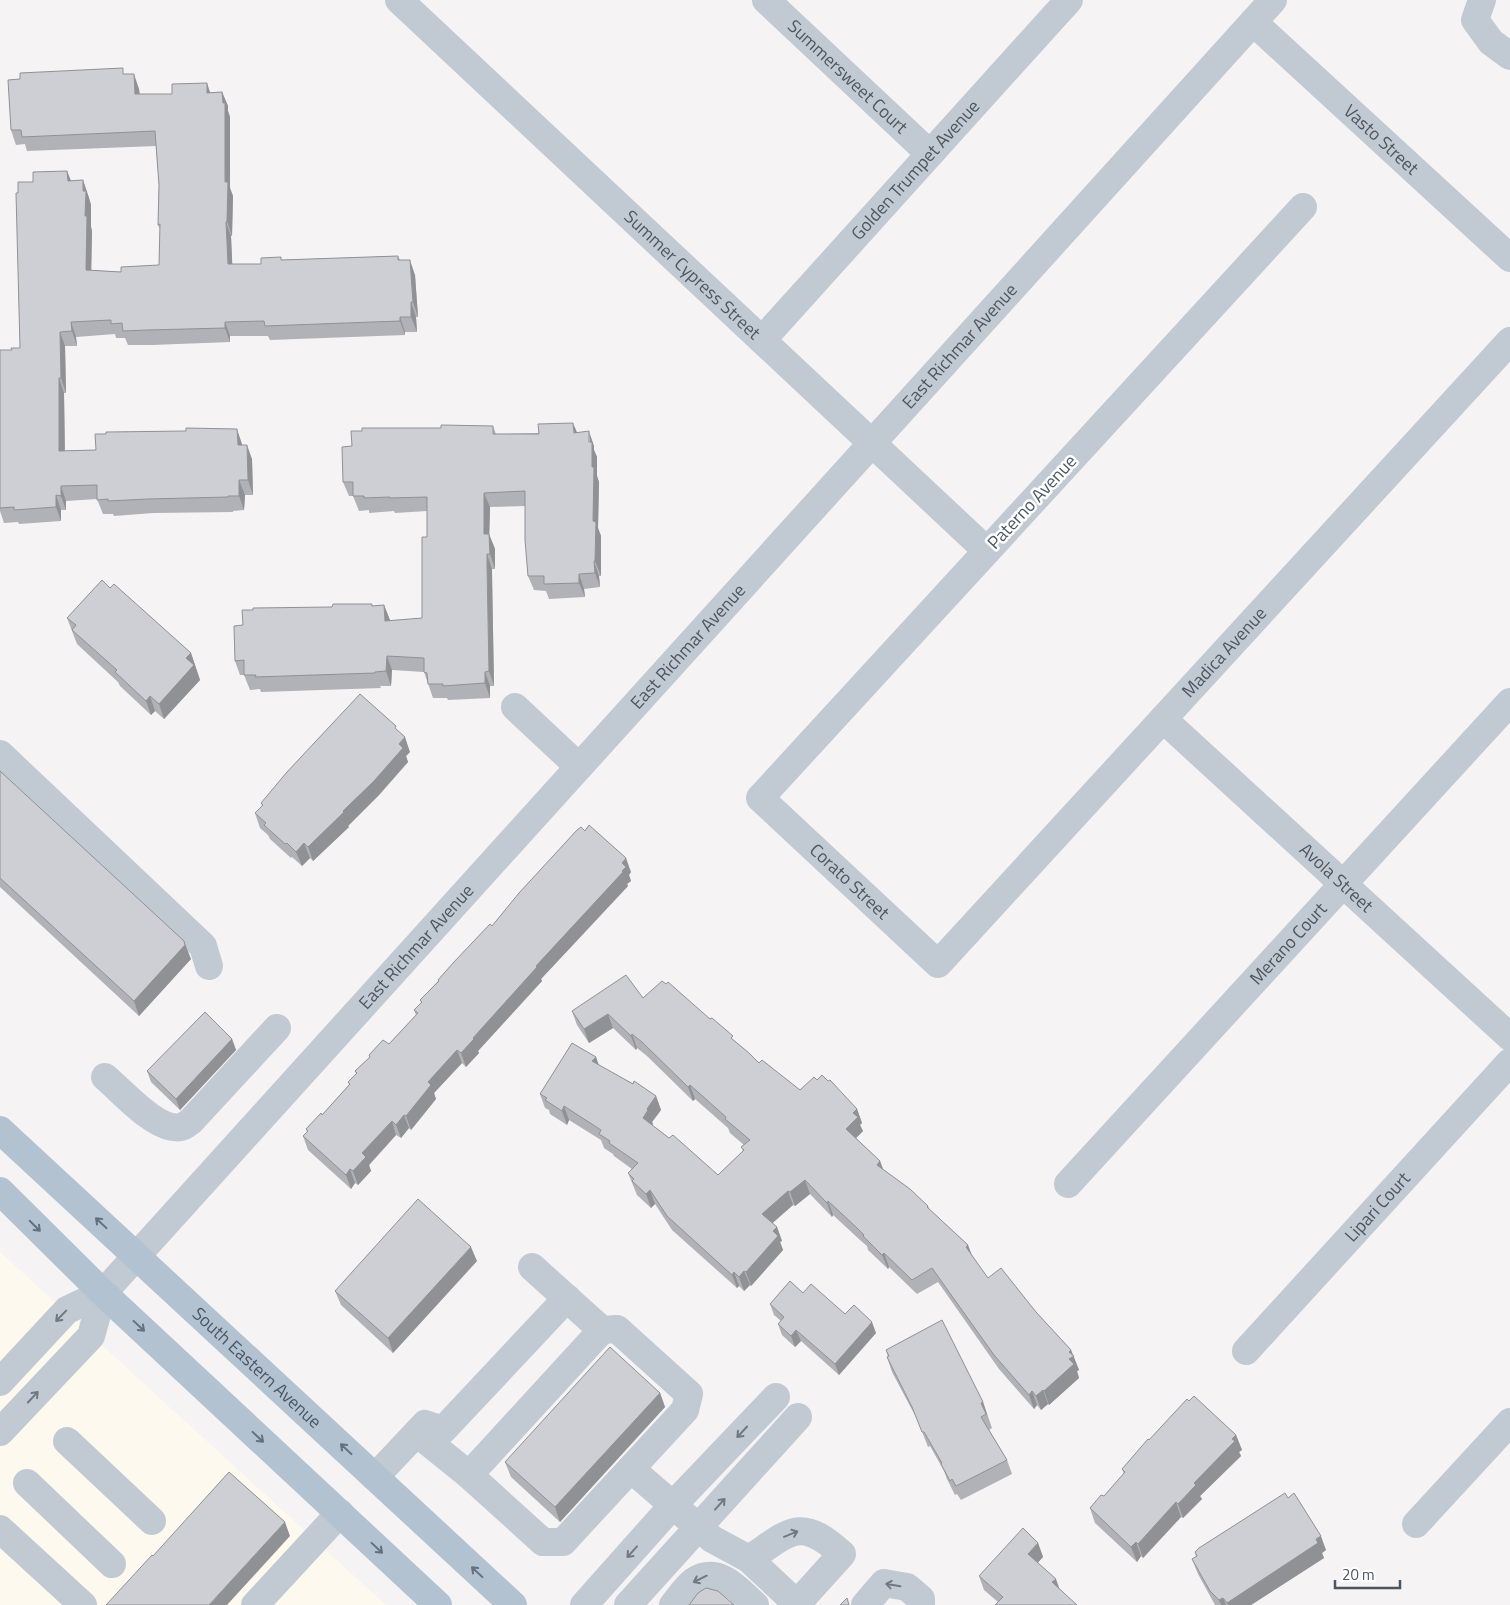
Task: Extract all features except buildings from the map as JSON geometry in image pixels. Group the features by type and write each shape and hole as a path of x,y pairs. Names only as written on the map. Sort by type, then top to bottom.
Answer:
{"main road":[{"name":"South Eastern Avenue","path":"0,1130 513,1605"},
{"path":"0,1191 104,1293 438,1605"}],"street":[{"name":"Summer Cypress Street","path":"399,0 987,551"},
{"name":"Summersweet Court","path":"766,0 930,154"},
{"name":"Golden Trumpet Avenue","path":"762,340 1070,0"},
{"name":"East Richmar Avenue","path":"104,1293 578,766 1273,0"},
{"path":"1478,10 1491,42 1510,56"},
{"name":"Vasto Street","path":"1253,22 1510,258"},
{"name":"Paterno Avenue","path":"760,798 1303,207"},
{"name":"Madica Avenue","path":"938,964 1510,340"},
{"name":"Merano Court","path":"1068,1184 1510,702"},
{"path":"515,707 578,766"},
{"name":"Avola Street","path":"1163,719 1510,1038"},
{"path":"0,754 203,946 209,966"},
{"name":"Corato Street","path":"760,798 938,964"},
{"path":"105,1076 154,1120 167,1126 181,1127 191,1122 277,1028"},
{"name":"Lipari Court","path":"1246,1351 1510,1062"},
{"path":"532,1267 602,1330"},
{"path":"0,1382 67,1310 104,1293"},
{"path":"0,1432 91,1336 104,1293"},
{"path":"375,1477 425,1424 443,1430 567,1298"},
{"path":"417,1433 469,1476 543,1542 563,1542 686,1410 689,1394 617,1329 602,1330 469,1476"},
{"path":"584,1605 673,1505 776,1396"},
{"path":"628,1605 798,1417"},
{"path":"1416,1524 1510,1422"},
{"path":"67,1441 152,1522"},
{"path":"631,1469 712,1539 749,1559 797,1604 842,1554 830,1543 812,1532 794,1530 749,1559"},
{"path":"27,1484 112,1564"},
{"path":"255,1605 340,1513"},
{"path":"0,1529 83,1605"},
{"path":"673,1605 694,1581 711,1574 725,1579 755,1605"},
{"path":"865,1605 884,1584 906,1587 921,1599 921,1605"}],"shaded area":[{"path":"0,1252 386,1605 0,1605"}]}
